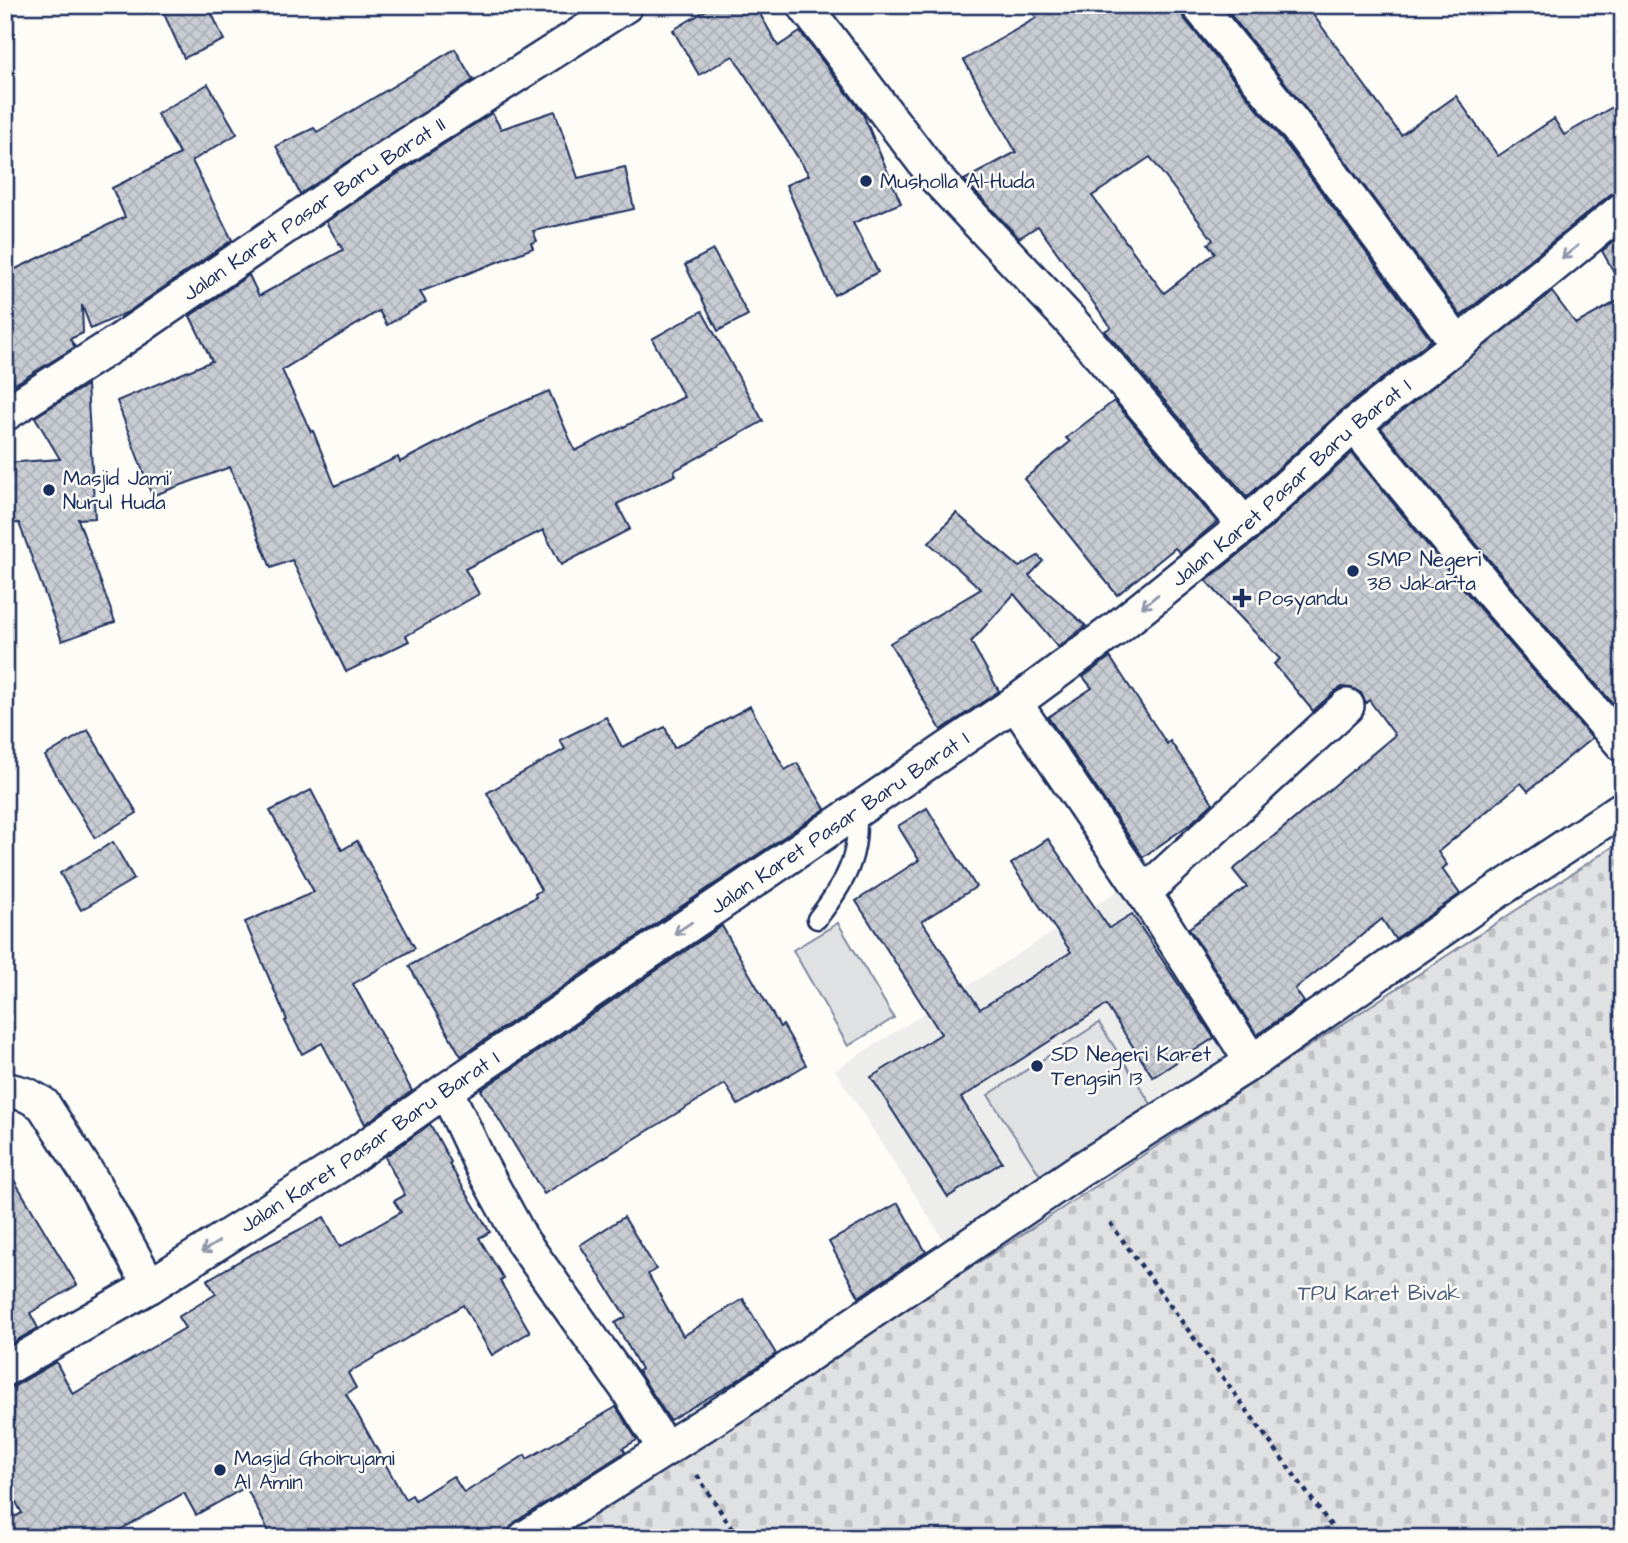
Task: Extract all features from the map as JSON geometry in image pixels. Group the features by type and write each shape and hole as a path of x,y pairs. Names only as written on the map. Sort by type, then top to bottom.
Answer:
{"street":[{"name":"Jalan Karet Pasar Baru Barat II","path":"5,414 119,341 374,166 626,5"},
{"path":"804,5 935,177 1069,320 1245,525"},
{"path":"1198,5 1303,135 1458,344"},
{"name":"Jalan Karet Pasar Baru Barat I","path":"5,1369 149,1286 341,1164 856,809 1015,703 1118,627 1245,525 1354,425 1623,209"},
{"path":"1354,425 1495,597 1623,745"},
{"path":"1015,703 1144,893 1252,1062"},
{"path":"1144,893 1347,706"},
{"path":"525,1538 758,1390 1077,1172 1252,1062 1483,901 1623,808"},
{"path":"5,1089 27,1095 43,1104 92,1179 149,1286"},
{"path":"446,1090 481,1165 523,1242 626,1387 665,1450"}],"lane":[{"path":"817,919 833,898 853,862 858,829 856,809"}],"path":[{"path":"1110,1223 1340,1538"},
{"path":"696,1475 738,1538"}],"shaded area":[{"name":"SD Negeri Karet Tengsin 13","path":"1127,885 1240,1062 948,1247 835,1070"}],"green space":[{"name":"TPU Karet Bivak","path":"1623,840 1623,1538 543,1538 1009,1243"},
{"path":"838,923 894,1018 848,1046 793,950"},
{"path":"1099,1023 1151,1104 1040,1175 988,1095"}],"building":[{"path":"160,5 208,5 224,40 184,58"},
{"path":"715,5 755,5 778,46 800,32 863,114 901,203 853,223 878,272 834,295 786,185 809,175 733,56 699,75 673,30"},
{"path":"1029,5 1179,5 1183,17 1288,147 1431,340 1341,411 1247,497 1105,331 1111,327 1038,226 1019,238 964,180 1016,152 964,60 1036,18","holes":["1150,157 1213,240 1208,244 1215,253 1164,293 1092,196"]},
{"path":"1223,5 1306,5 1401,135 1456,96 1498,156 1554,119 1564,135 1623,101 1623,190 1611,194 1461,316 1318,124"},
{"path":"455,49 473,80 300,194 276,146 314,128 317,132"},
{"path":"208,84 237,134 192,161 232,240 128,312 91,329 82,305 83,333 70,339 75,347 15,384 5,367 5,274 125,217 112,188 180,154 157,114"},
{"path":"555,111 578,178 625,167 634,209 533,231 537,241 531,243 533,248 420,292 426,302 387,325 379,311 282,370 311,432 313,431 335,486 398,457 400,462 487,417 549,391 575,451 684,397 652,339 702,311 763,421 674,471 676,475 617,504 630,529 561,565 543,530 465,569 479,594 406,636 409,641 346,672 292,560 271,568 230,467 152,496 117,401 212,361 190,316 249,275 259,296 343,250 326,222 385,182 492,113 501,129"},
{"path":"1623,234 1623,288 1602,251"},
{"path":"713,250 748,315 718,331 685,265"},
{"path":"1552,292 1576,324 1623,298 1621,713 1510,585 1381,428"},
{"path":"87,385 95,518 78,519 115,622 62,641 19,523 5,524 5,463 60,459 35,417"},
{"path":"1114,401 1217,522 1180,553 1175,548 1117,595 1024,479 1070,442 1066,438"},
{"path":"1352,453 1480,609 1592,738 1528,791 1521,783 1438,852 1447,865 1442,869 1460,894 1395,939 1382,919 1295,989 1304,1002 1257,1035 1189,928 1247,887 1233,870 1395,735 1369,700 1366,703 1361,693 1352,688 1342,687 1335,691 1313,711 1274,664 1280,659 1206,581 1258,539"},
{"path":"956,513 1019,567 1038,556 1043,561 1029,576 1086,626 1058,647 1014,594 971,642 999,691 941,730 890,643 981,589 929,543"},
{"path":"1110,657 1167,744 1170,741 1213,803 1190,824 1143,857 1048,717 1092,688 1083,677"},
{"path":"750,706 785,770 797,763 825,809 461,1056 409,966 536,897 535,894 541,890 487,793 565,749 560,740 606,717 622,747 665,727 674,748"},
{"path":"88,730 137,813 95,838 45,756"},
{"path":"311,790 342,850 357,841 415,948 353,984 412,1091 365,1124 322,1043 302,1054 285,1021 287,1020 245,922 314,892 270,811"},
{"path":"927,808 976,887 922,921 980,1009 1071,952 1011,864 1048,839 1109,928 1132,914 1214,1038 1153,1077 1106,1005 961,1098 1002,1162 948,1197 871,1077 941,1034 856,901 919,860 898,826"},
{"path":"113,842 134,879 81,910 60,873"},
{"path":"722,926 780,1027 783,1025 806,1065 738,1105 725,1084 544,1194 481,1090"},
{"path":"430,1124 451,1162 449,1164 490,1232 479,1238 504,1279 500,1281 530,1332 492,1355 463,1305 348,1373 356,1388 346,1394 405,1499 412,1495 415,1500 453,1476 464,1493 525,1455 527,1459 616,1407 637,1440 623,1448 625,1452 515,1522 508,1531 496,1538 272,1538 246,1487 196,1515 184,1493 106,1538 5,1538 5,1522 22,1513 5,1482 5,1388 15,1386 56,1362 73,1394 185,1328 178,1317 216,1294 207,1280 248,1256 324,1217 340,1247 401,1212 394,1201 405,1195 385,1157"},
{"path":"5,1165 77,1285 30,1313 38,1328 5,1347"},
{"path":"898,1203 926,1252 859,1297 829,1242"},
{"path":"624,1217 656,1269 648,1274 683,1336 743,1299 776,1354 670,1420 638,1371 641,1369 615,1323 626,1317 580,1245"}],"place":[{"name":"Musholla Al-Huda","path":"866,181"},
{"name":"Masjid Jami' Nurul Huda","path":"49,490"},
{"name":"SMP Negeri 38 Jakarta","path":"1353,571"},
{"name":"Posyandu","path":"1242,598"},
{"name":"SD Negeri Karet Tengsin 13","path":"1037,1066"},
{"name":"Masjid Ghoirujami Al Amin","path":"220,1470"}]}
